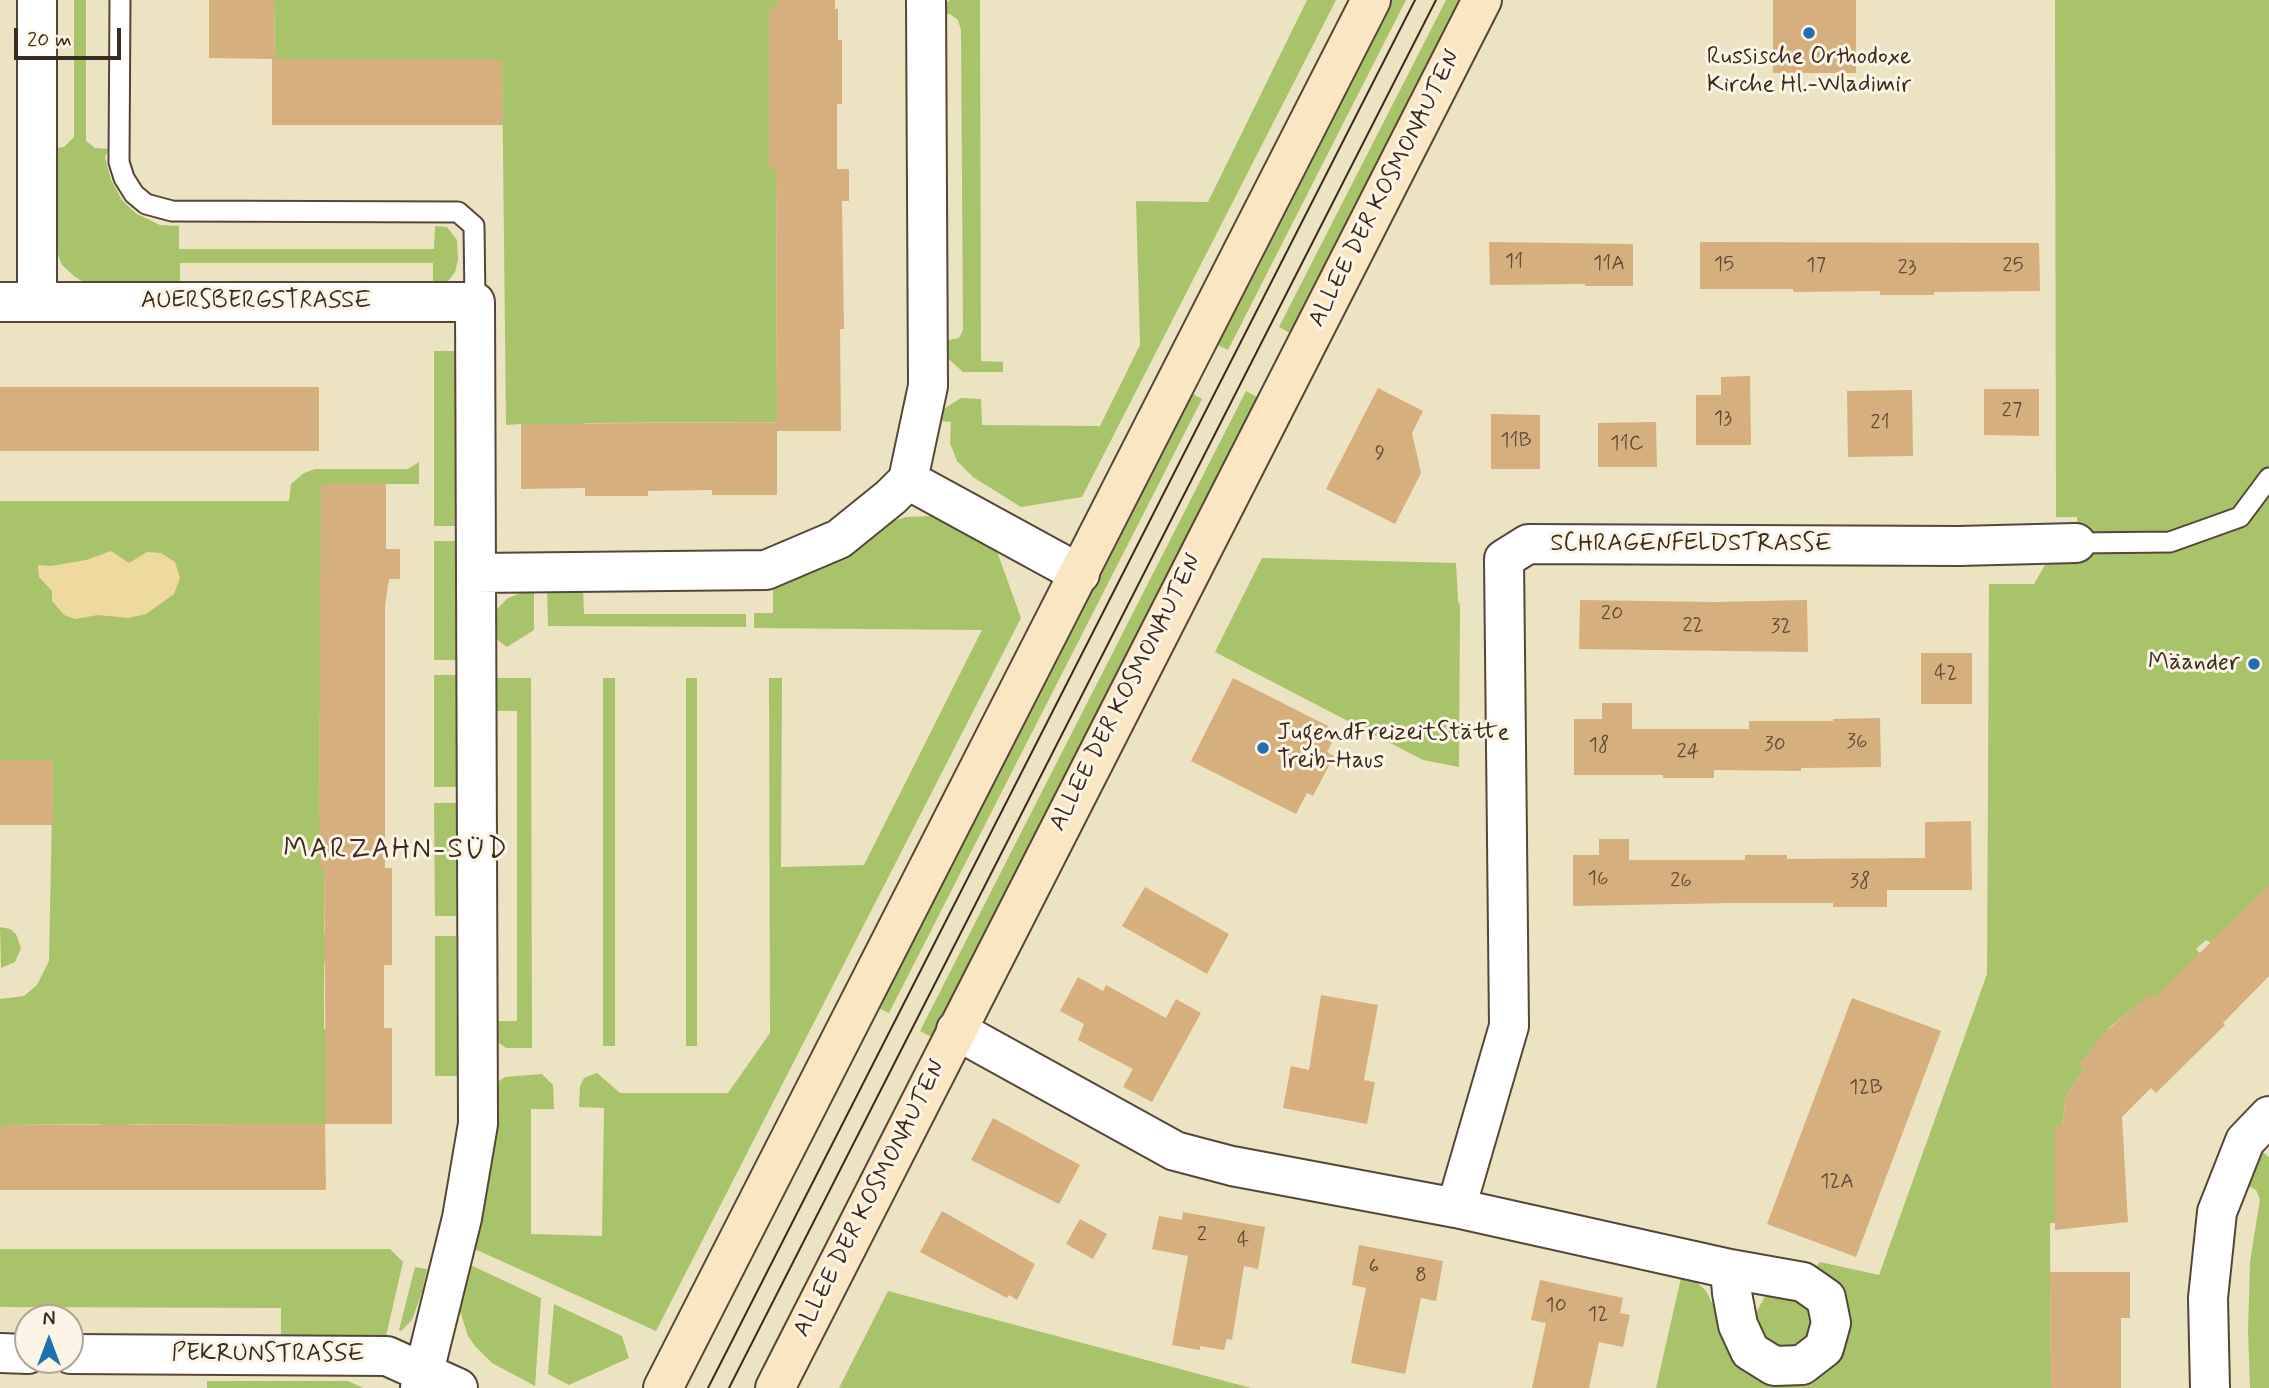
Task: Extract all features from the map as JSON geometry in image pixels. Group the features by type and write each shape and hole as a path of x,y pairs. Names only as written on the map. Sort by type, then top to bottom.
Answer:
{"main road":[{"path":"663,1388 1371,0"},
{"name":"ALLEE DER KOSMONAUTEN","path":"775,1388 1482,0"}],"street":[{"name":"AUERSBERGSTRASSE","path":"37,0 18,302 475,302"},
{"path":"476,573 766,570 839,539 908,480 928,386 926,0"},
{"path":"435,1382 478,1124 475,302"},
{"path":"908,480 1080,574"},
{"name":"SCHRAGENFELDSTRASSE","path":"1456,1208 1509,1026 1504,559 1528,544 1959,546 2076,543"},
{"path":"956,1030 1175,1151 1241,1168 1456,1208 1730,1269"},
{"path":"2210,1388 2208,1298 2217,1212 2245,1141 2269,1116"},
{"name":"PEKRUNSTRASSE","path":"84,1354 387,1356 435,1382"}],"lane":[{"path":"120,0 119,162 134,194 146,204 172,211 458,212 474,226 475,302"},
{"path":"2076,543 2169,542 2181,538 2240,517 2269,478"}],"green space":[{"path":"74,0 86,0 86,141 95,148 109,149 105,157 111,180 129,207 160,225 179,226 179,249 434,249 435,226 447,227 457,240 458,260 455,272 449,280 433,287 433,263 180,263 180,286 88,285 74,276 62,265 54,245 51,149 64,147 74,137"},
{"path":"274,0 777,0 777,8 769,9 769,167 776,168 777,422 585,423 584,429 506,425 502,59 275,59"},
{"path":"950,0 980,0 981,361 1003,362 1003,372 963,372 942,353 944,341 959,338 963,330 961,30 958,20 950,14 940,14 941,7"},
{"path":"1307,0 1336,0 1082,497 1021,507 973,477 957,461 950,443 951,422 939,421 939,412 961,398 981,399 982,425 1100,426 1140,345 1136,201 1208,202"},
{"path":"1391,0 1406,0 1228,350 1216,344"},
{"path":"1446,0 1462,0 1292,334 1279,327"},
{"path":"2055,0 2269,0 2269,886 2211,943 2206,940 2196,949 2204,958 2153,999 2148,996 2110,1027 2080,1064 2084,1069 2066,1096 2062,1125 2055,1125 2055,1223 2050,1223 2051,1388 1656,1388 1683,1269 1706,1291 1721,1320 1821,1370 1812,1271 1820,1262 1879,1275 1987,974 1989,584 2034,584 2049,558 2078,552 2077,517 2056,517"},
{"path":"434,351 455,351 456,526 434,526"},
{"path":"1246,391 1259,398 932,1037 920,1031"},
{"path":"1190,392 1202,399 889,1013 876,1007"},
{"path":"419,462 419,484 322,484 319,804 324,868 324,934 330,935 324,965 324,1029 331,1029 326,1061 326,1124 132,1124 102,1130 101,1124 3,1125 0,1130 0,999 24,996 37,985 49,961 53,760 0,760 0,501 289,501 291,484 304,473 315,469 408,469"},
{"path":"906,517 943,517 994,543 1021,618 656,1331 468,1246 493,1089 499,1081 505,1077 542,1074 553,1085 554,1109 531,1109 531,1234 602,1236 604,1108 579,1107 580,1086 584,1078 597,1073 620,1093 728,1093 770,1033 769,678 782,678 781,867 864,865 982,630 754,628 754,613 773,613 773,584 893,521"},
{"path":"434,541 456,541 456,660 434,660"},
{"path":"1262,558 1456,563 1460,605 1459,767 1423,760 1215,652"},
{"path":"534,588 534,630 507,647 495,638 492,614 508,598"},
{"path":"547,588 583,588 584,614 746,614 746,627 548,626"},
{"path":"434,675 456,675 456,787 434,787"},
{"path":"495,678 531,678 532,1048 506,1048 491,1037 491,1021 517,1021 517,711 491,711"},
{"path":"603,678 615,678 615,1046 603,1046"},
{"path":"686,678 697,678 697,1046 686,1046"},
{"path":"434,803 456,803 456,916 435,916"},
{"path":"0,927 10,929 16,934 21,948 15,962 1,968"},
{"path":"435,936 456,936 457,1076 435,1076"},
{"path":"2258,1148 2269,1157 2269,1388 2250,1388 2250,1262 2260,1199 2256,1190 2242,1183"},
{"path":"0,1249 390,1249 403,1262 386,1336 281,1337 281,1308 84,1307 84,1304 14,1304 14,1307 0,1307"},
{"path":"464,1262 541,1298 535,1386 492,1363 468,1336 459,1308"},
{"path":"415,1267 427,1269 422,1292 412,1320 401,1331 399,1330"},
{"path":"888,1291 1251,1388 839,1388"},
{"path":"1773,1292 1812,1303 1812,1344 1772,1353 1754,1317 1764,1298"},
{"path":"554,1304 622,1336 629,1358 569,1385 548,1374"},
{"path":"207,1381 348,1381 363,1388 207,1388"}],"sand":[{"path":"111,551 129,563 147,552 161,553 175,562 180,578 174,594 146,614 129,618 98,615 75,619 64,615 52,601 52,591 39,577 38,565 51,566 86,560"}],"building":[{"path":"209,0 274,0 275,59 502,59 503,125 272,125 272,59 209,58"},
{"path":"777,0 835,0 835,9 838,9 838,40 842,40 842,104 837,104 837,169 849,169 849,201 842,201 844,329 840,329 841,431 777,431 776,168 769,168 769,8 777,8"},
{"name":"Russische Orthodoxe Kirche Hl.-Wladimir","path":"1773,0 1856,0 1856,73 1773,73"},
{"path":"1489,242 1633,244 1633,286 1490,285"},
{"path":"1700,242 2039,243 2040,291 1880,295 1880,291 1700,289"},
{"path":"1750,376 1751,445 1696,445 1696,395 1721,395 1721,377"},
{"path":"0,387 319,387 319,451 0,451"},
{"path":"1378,388 1423,411 1412,433 1421,473 1395,524 1326,489"},
{"path":"1984,389 2039,389 2039,436 1984,435"},
{"path":"1912,390 1913,456 1848,457 1847,391"},
{"path":"1491,414 1540,415 1540,469 1491,469"},
{"path":"777,422 777,495 712,495 712,490 648,491 648,496 585,496 585,488 521,489 521,424"},
{"path":"1656,422 1657,467 1598,467 1598,423"},
{"path":"321,484 386,484 386,549 400,549 400,579 389,579 385,606 385,868 392,868 392,965 384,965 384,1028 392,1028 392,1124 326,1124 324,868 320,868 319,805"},
{"path":"1580,600 1807,600 1808,652 1579,649"},
{"path":"1921,653 1972,653 1972,704 1921,704"},
{"name":"JugendFreizeitStätte Treib-Haus","path":"1233,678 1338,731 1327,752 1334,756 1313,796 1307,793 1296,814 1191,761"},
{"path":"1602,703 1632,703 1632,729 1749,729 1749,721 1880,718 1881,767 1801,768 1801,771 1714,770 1714,778 1574,775 1574,719 1602,719"},
{"path":"0,760 53,760 52,825 0,825"},
{"path":"1971,821 1972,890 1887,890 1887,907 1833,907 1833,903 1573,906 1573,855 1599,855 1599,839 1629,839 1629,860 1745,860 1745,855 1787,855 1787,859 1925,858 1925,822"},
{"path":"2269,885 2269,976 2223,1023 2225,1025 2156,1093 2151,1088 2122,1117 2128,1222 2055,1230 2055,1125 2062,1125 2066,1096 2084,1069 2080,1064 2104,1033 2148,995 2153,999"},
{"path":"1145,887 1229,934 1207,974 1122,926"},
{"path":"1078,977 1103,991 1106,985 1166,1018 1176,999 1201,1013 1152,1102 1123,1087 1133,1069 1078,1040 1084,1024 1060,1011"},
{"path":"1321,995 1378,1005 1364,1080 1375,1082 1367,1124 1283,1108 1291,1066 1309,1070"},
{"path":"1852,998 1941,1031 1856,1257 1767,1224"},
{"path":"993,1118 1080,1165 1059,1204 971,1160"},
{"path":"325,1124 326,1190 0,1190 2,1125"},
{"path":"942,1211 1035,1264 1017,1300 1009,1295 1007,1298 920,1252"},
{"path":"1183,1212 1265,1227 1258,1269 1244,1266 1232,1340 1227,1339 1224,1350 1200,1346 1200,1350 1172,1345 1188,1256 1152,1249 1159,1216 1182,1220"},
{"path":"1080,1219 1107,1234 1093,1259 1066,1244"},
{"path":"1359,1245 1443,1261 1436,1301 1421,1298 1405,1374 1351,1363 1366,1288 1352,1285"},
{"path":"2050,1272 2130,1272 2130,1318 2121,1318 2121,1388 2051,1388"},
{"path":"1540,1280 1623,1298 1620,1313 1630,1315 1623,1347 1599,1342 1589,1388 1532,1388 1546,1323 1531,1320"}],"tram line":[{"path":"708,1388 1415,0"},
{"path":"729,1388 1436,0"}],"place":[{"name":"Russische Orthodoxe Kirche Hl.-Wladimir","path":"1809,33"},
{"name":"Mäander","path":"2254,664"},
{"name":"JugendFreizeitStätte Treib-Haus","path":"1263,748"}],"district":[{"name":"MARZAHN-SÜD","path":"396,851"}]}
